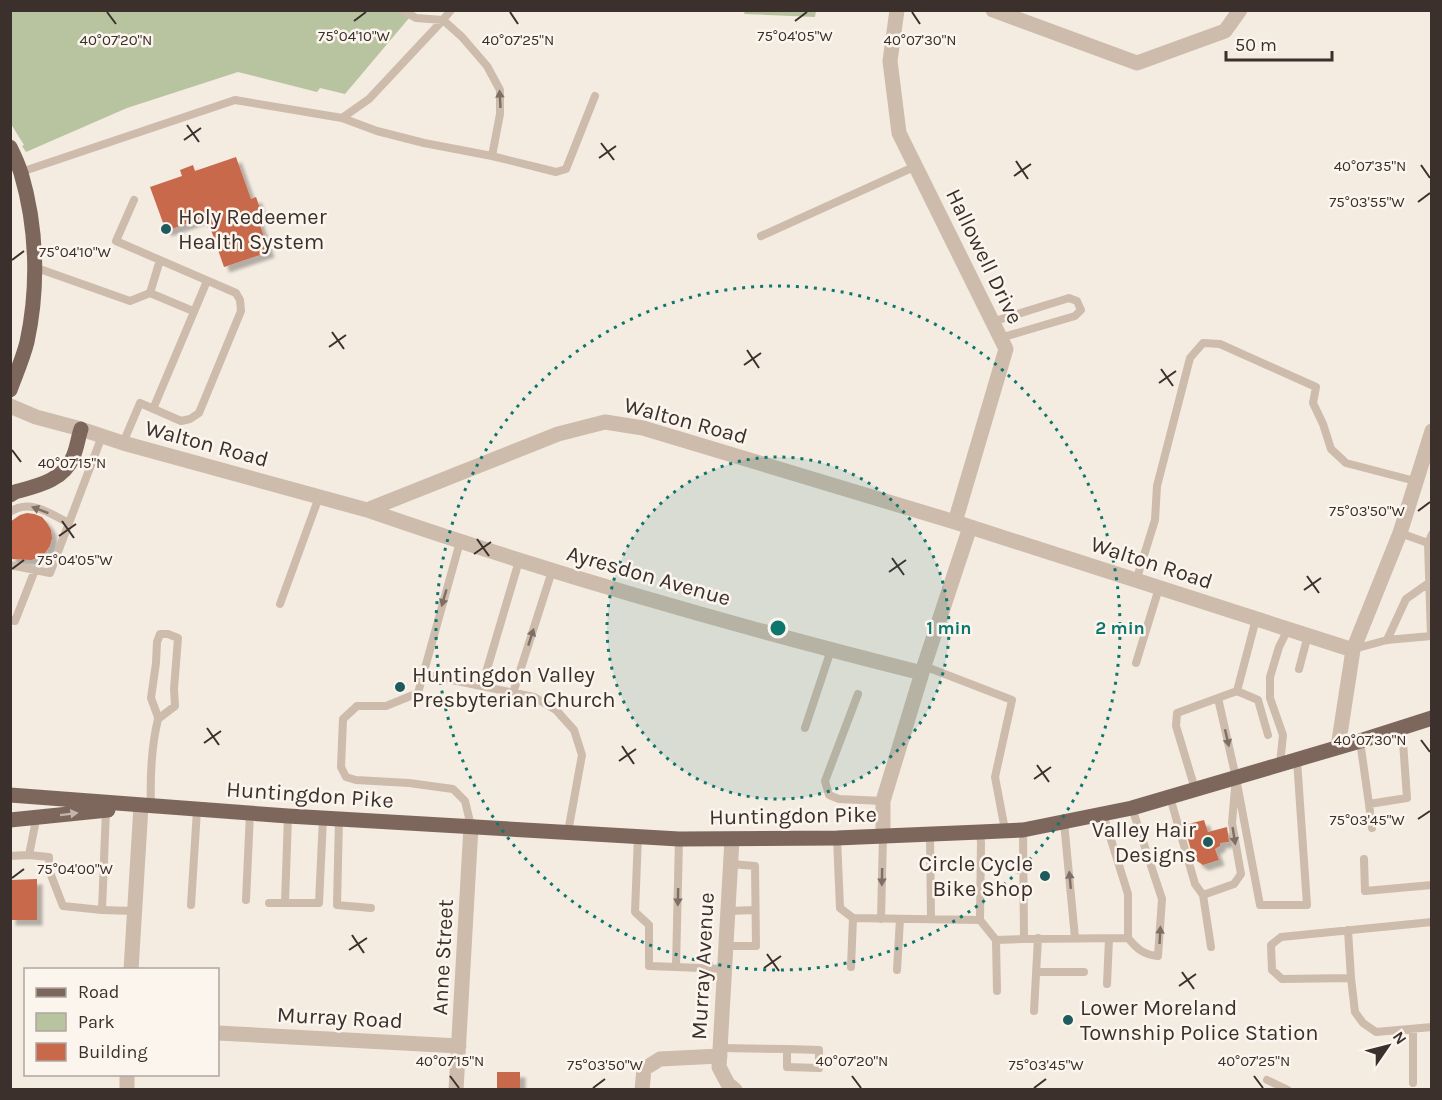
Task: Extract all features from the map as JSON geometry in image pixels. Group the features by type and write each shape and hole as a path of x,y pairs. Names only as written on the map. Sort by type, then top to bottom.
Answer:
{"main road":[{"path":"10,147 21,172 30,216 34,267 34,300 26,344 10,390"},
{"path":"10,495 50,481 63,473 73,458 81,429"},
{"name":"Huntingdon Pike","path":"10,795 288,816 680,839 837,838 1023,830 1132,808 1431,718"},
{"name":"Huntingdon Pike","path":"10,820 146,806"}],"street":[{"name":"Hallowell Drive","path":"897,10 890,61 899,133 1006,349 955,522"},
{"path":"993,10 1137,63 1225,31 1240,10"},
{"name":"Walton Road","path":"10,406 36,417 123,443 367,510 558,434 605,422 643,428 955,522 1353,650"},
{"path":"1338,747 1353,650 1400,533 1431,431"},
{"name":"Ayresdon Avenue","path":"367,510 552,571 831,650 923,670"},
{"path":"883,836 883,801 970,527"},
{"path":"131,968 134,911 146,806"},
{"name":"Anne Street","path":"456,1089 471,826"},
{"name":"Murray Avenue","path":"732,839 719,1067 728,1084 735,1089"},
{"name":"Murray Road","path":"219,1033 459,1046"},
{"path":"642,1089 644,1069 660,1059 720,1052"}],"lane":[{"path":"402,10 416,18 443,20 488,66 500,90 500,114 492,156"},
{"path":"342,118 369,99 451,10"},
{"path":"21,172 235,100 342,118 377,131 424,143 492,156 556,172 566,169 595,96"},
{"path":"760,236 916,166"},
{"path":"123,443 140,403 181,421 190,419 199,413 241,311 240,300 236,293 116,241 134,200"},
{"path":"150,293 160,260"},
{"path":"34,267 130,300 150,293 193,311"},
{"path":"153,409 207,281"},
{"path":"992,322 1069,298 1077,301 1081,310 1075,316 1000,338"},
{"path":"1136,581 1155,520 1157,486 1190,358 1203,343 1220,344 1316,387 1313,403 1323,424 1330,449 1346,463 1415,481"},
{"path":"10,565 50,573 102,436"},
{"path":"280,604 319,497"},
{"path":"10,512 18,507 37,508 69,523"},
{"path":"1353,650 1387,640 1431,636 1430,538 1400,533"},
{"path":"460,542 418,693 386,706 357,706 343,719 341,767 346,777 356,780 409,783 453,789 465,801 471,826"},
{"path":"482,686 519,561"},
{"path":"10,620 15,621 35,570"},
{"path":"513,693 552,571"},
{"path":"1387,640 1407,599 1430,582"},
{"path":"1136,663 1159,588"},
{"path":"1237,691 1256,619"},
{"path":"1280,764 1283,735 1270,698 1270,677 1279,647 1288,629"},
{"path":"146,806 158,719 151,698 157,642 160,634 168,634 178,638 175,706 158,719"},
{"path":"1299,669 1308,635"},
{"path":"805,728 831,650"},
{"path":"923,670 1012,700 995,777 1005,830"},
{"path":"423,674 534,697 556,710 574,730 582,755 568,832"},
{"path":"1195,789 1176,726 1177,713 1237,691 1258,700 1268,735"},
{"path":"858,694 825,781 829,795 839,800 883,801"},
{"path":"1218,698 1260,905 1308,905 1297,760"},
{"path":"1369,804 1407,798 1402,728"},
{"path":"1360,741 1372,828"},
{"path":"1203,895 1234,884 1240,874 1232,823 1236,778"},
{"path":"1170,797 1195,884 1203,895 1211,947"},
{"path":"1103,814 1128,894 1128,939 1137,949 1149,955 1158,956 1161,899 1132,808"},
{"path":"102,910 106,810"},
{"path":"191,906 197,810"},
{"path":"246,900 250,813"},
{"path":"285,903 288,816"},
{"path":"29,855 34,818"},
{"path":"268,903 319,903 323,818"},
{"path":"339,819 337,905 371,908"},
{"path":"1064,822 1075,938"},
{"path":"1023,830 1024,939"},
{"path":"980,832 980,920 996,940 997,991"},
{"path":"930,835 931,920"},
{"path":"881,919 883,836"},
{"path":"638,837 635,912 649,926 649,966 725,969"},
{"path":"837,838 840,908 853,918 980,920"},
{"path":"676,967 680,839"},
{"path":"10,856 49,857 49,870 63,906 134,911"},
{"path":"1364,859 1365,891 1431,885"},
{"path":"726,946 756,946 755,866 731,864"},
{"path":"728,911 755,910"},
{"path":"851,967 853,918"},
{"path":"897,970 900,919"},
{"path":"1351,978 1282,979 1272,970 1271,945 1281,937 1431,922"},
{"path":"1348,930 1355,1012 1363,1023 1376,1032 1431,1027"},
{"path":"1034,1011 1038,939"},
{"path":"1107,984 1109,939"},
{"path":"996,940 1128,939"},
{"path":"1036,972 1084,972"},
{"path":"1413,1029 1413,1083"},
{"path":"720,1052 787,1049 819,1050 819,1068 787,1067 787,1049"},
{"path":"1267,1080 1288,1089"}],"green space":[{"path":"745,10 816,11 815,17 744,14"},
{"path":"11,11 415,11 345,94 320,88 317,92 238,72 127,108 26,152 11,124"}],"building":[{"path":"236,157 251,199 256,197 261,211 256,213 269,252 224,267 209,224 200,219 166,231 150,187 182,176 180,170 193,165 195,171"},
{"path":"27,513 42,517 47,523 51,530 50,546 39,558 10,559 10,522"},
{"name":"Valley Hair Designs","path":"1204,820 1208,832 1227,827 1229,842 1220,843 1220,846 1215,849 1219,860 1203,865 1197,861 1194,851 1191,850 1184,825"},
{"path":"37,879 37,920 10,920 10,880"},
{"path":"497,1072 520,1072 520,1089 497,1089"}],"place":[{"name":"Holy Redeemer Health System","path":"166,229"},
{"name":"Huntingdon Valley Presbyterian Church","path":"400,687"},
{"name":"Valley Hair Designs","path":"1208,842"},
{"name":"Circle Cycle Bike Shop","path":"1045,876"},
{"name":"Lower Moreland Township Police Station","path":"1068,1020"}]}
